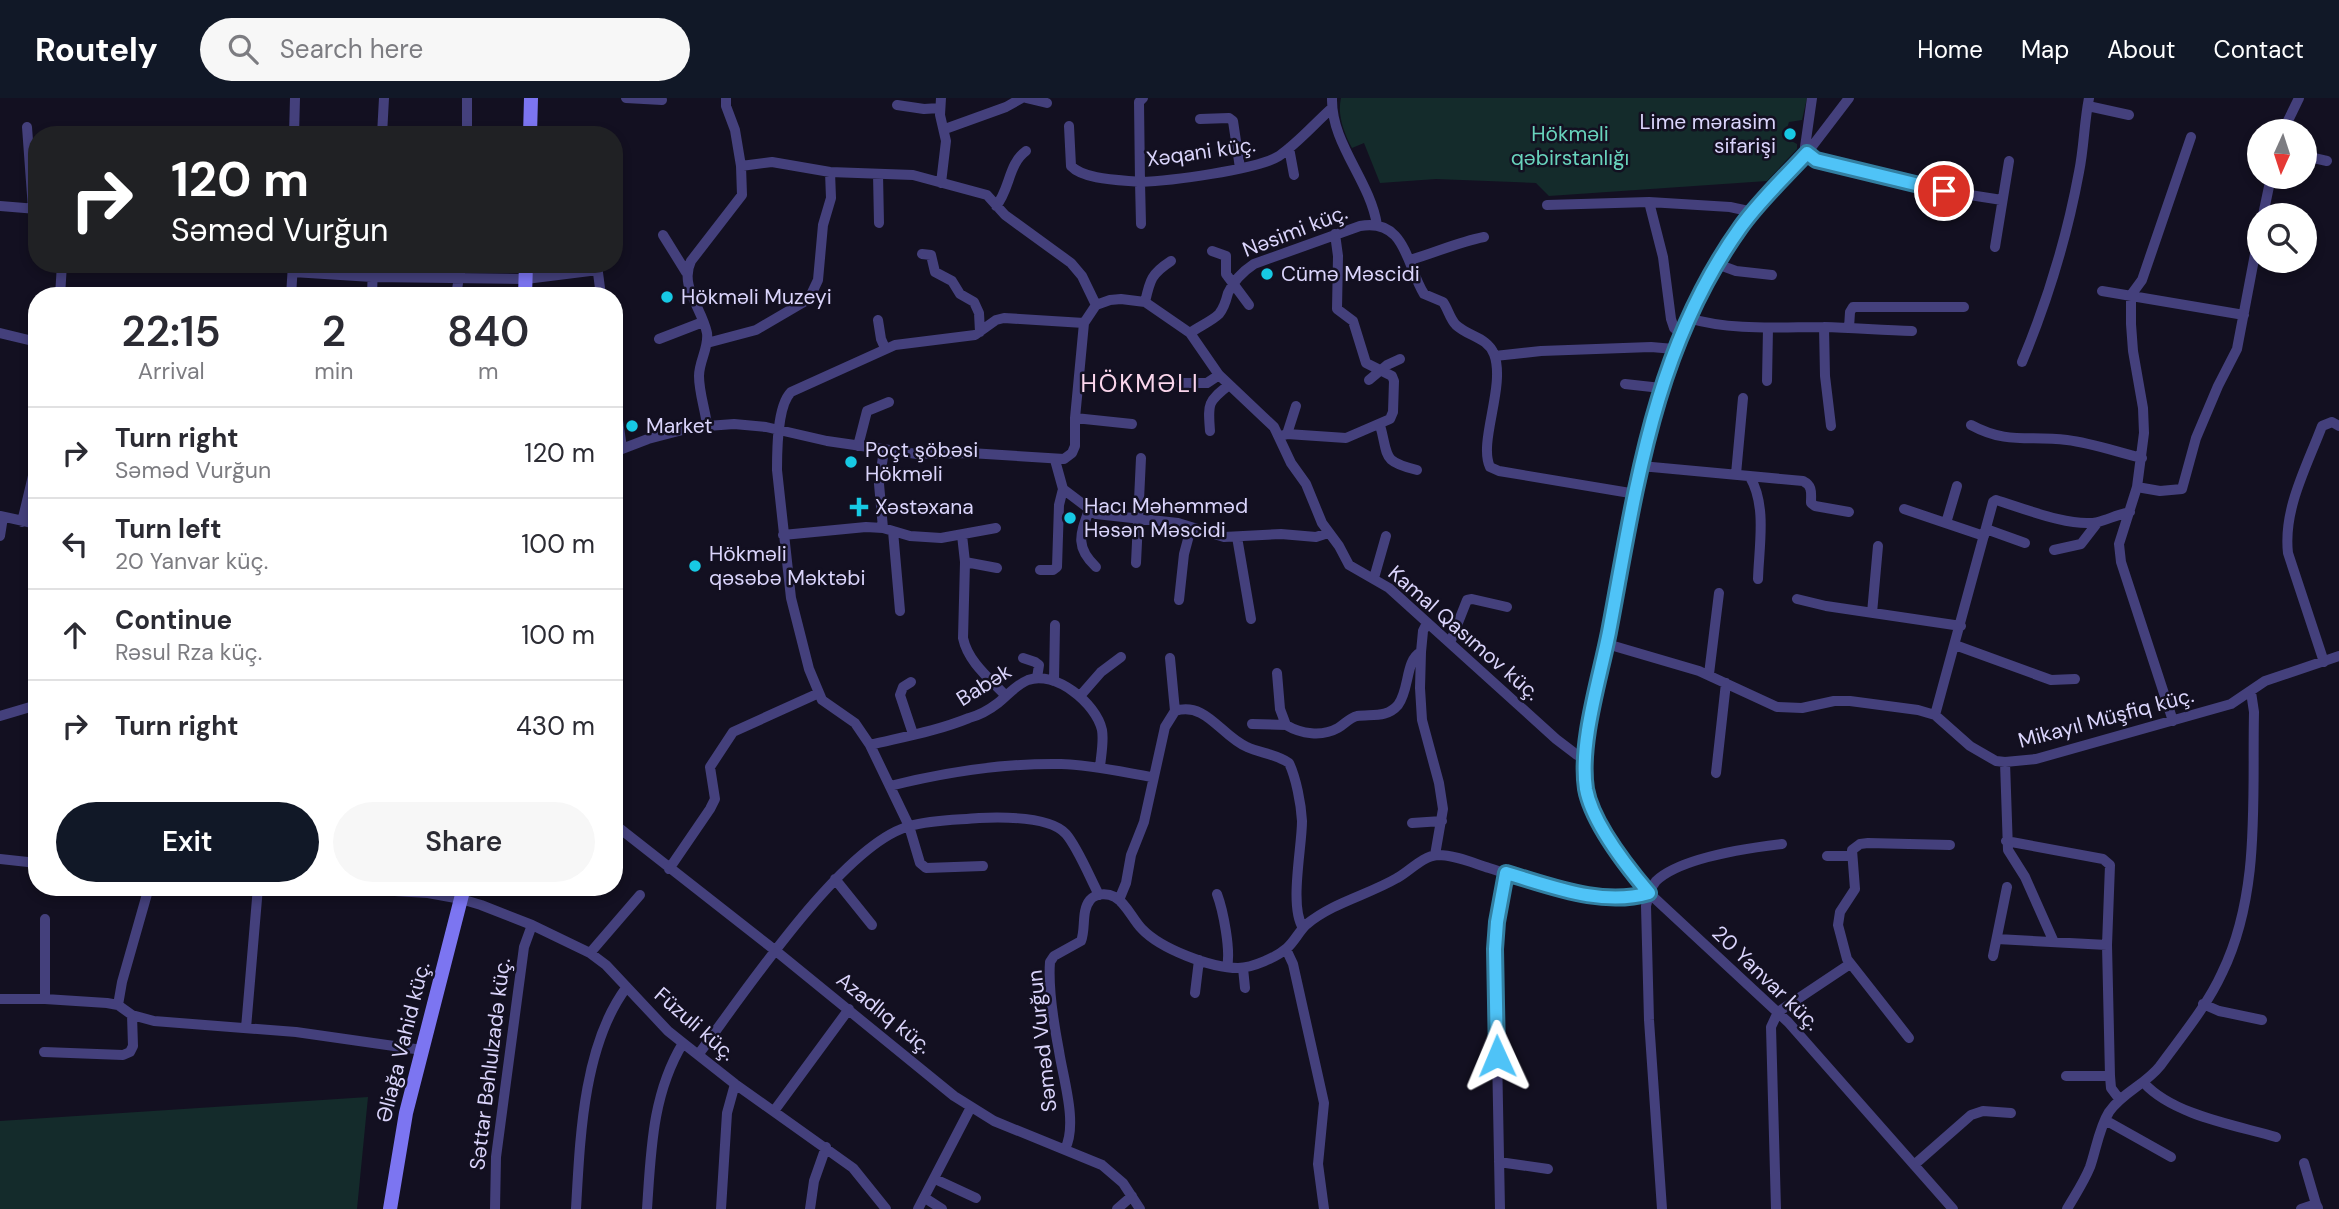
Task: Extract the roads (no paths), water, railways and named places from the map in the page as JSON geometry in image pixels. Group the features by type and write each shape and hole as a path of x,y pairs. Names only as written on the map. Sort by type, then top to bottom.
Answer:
{"street":[{"path":"294,126 295,98"},
{"path":"382,126 384,98"},
{"path":"467,98 467,126"},
{"path":"530,126 531,98"},
{"path":"626,98 662,100"},
{"path":"685,272 738,201 743,186 735,130 726,106 726,98"},
{"path":"945,129 1024,98 1047,103"},
{"name":"Xəqani küç.","path":"1143,98 1139,102 1140,182 1167,180 1264,163 1289,148 1312,129 1332,103"},
{"path":"1812,98 1804,138 1807,153 1816,160 1944,191 2002,201"},
{"name":"20 Yanvar küç.","path":"1849,98 1807,153 1753,212 1717,264 1674,349 1641,466 1593,709 1586,759 1586,788 1595,814 1623,859 1649,893 1778,1012 1953,1209"},
{"path":"2289,119 2300,98"},
{"path":"2022,362 2043,312 2074,199 2088,102 2129,116"},
{"path":"897,105 924,109 940,103 946,141 941,183"},
{"path":"1332,103 1337,129 1372,206 1377,225"},
{"path":"1200,120 1229,118 1233,121 1240,168"},
{"path":"1069,126 1071,166 1075,171 1108,179 1140,182 1141,224"},
{"path":"27,127 28,137"},
{"path":"2174,721 2121,562 2119,544 2137,487 2142,458 2143,408 2133,351 2131,295 2142,280 2191,137"},
{"path":"1289,148 1294,175"},
{"path":"996,206 1002,199 1016,162 1026,151"},
{"path":"2317,159 2327,161"},
{"path":"1995,247 2009,161"},
{"path":"741,166 772,162 830,172 913,175 987,195 1004,215 1072,263 1082,276 1096,305"},
{"path":"707,343 756,330 808,299 818,280 823,225 831,198 830,172"},
{"path":"878,174 879,223"},
{"path":"1547,205 1649,202 1730,207 1753,212"},
{"path":"1649,202 1663,257 1671,319 1674,328 1681,334"},
{"path":"0,206 28,208"},
{"name":"Nəsimi küç.","path":"1190,333 1220,313 1233,283 1244,270 1254,264 1360,226 1377,225 1392,231 1410,261 1424,294 1443,302 1459,328 1485,341 1495,356"},
{"path":"1296,406 1284,435 1346,438 1380,425 1390,419 1394,412 1392,376 1366,363 1353,321 1337,309 1338,256 1335,234"},
{"path":"663,235 685,272 703,322 707,343 699,366 698,380 706,425"},
{"path":"1410,261 1457,243 1484,237"},
{"path":"1212,251 1226,256 1226,274 1249,305"},
{"path":"922,254 934,257 935,272 952,281 960,294 974,302 979,313 980,332"},
{"path":"623,448 648,439 706,425 734,424 917,454 986,453 1055,460 1069,456 1075,446 1084,323 1096,305 1121,299 1145,303 1150,281 1156,271 1171,261"},
{"path":"1717,264 1736,271 1772,275"},
{"path":"337,273 372,277 458,279 516,273"},
{"path":"372,273 372,287"},
{"path":"457,287 459,273"},
{"path":"2137,487 2160,491 2182,489 2196,438 2237,349 2252,273"},
{"path":"2102,291 2245,315"},
{"name":"Kamal Qasımov küç.","path":"1145,303 1190,333 1219,376 1284,435 1291,463 1306,484 1318,515 1349,565 1389,588 1556,739 1586,759"},
{"path":"1849,328 1853,307 1964,307"},
{"path":"983,866 926,868 920,863 909,826 870,745 855,723 829,706 819,694 809,669 790,598 777,470 783,404 791,391 885,348 975,335 996,320 1004,318 1084,323"},
{"path":"1688,318 1709,324 1768,328 1824,327 1912,331"},
{"path":"877,320 885,348"},
{"path":"659,339 703,322"},
{"path":"1824,327 1825,376 1831,426"},
{"path":"1768,328 1768,381"},
{"path":"0,333 28,340"},
{"path":"1636,494 1499,471 1490,467 1487,454 1497,377 1495,356 1651,347 1674,349"},
{"path":"1369,380 1400,359"},
{"path":"1180,383 1207,383 1219,376"},
{"path":"1625,384 1661,388"},
{"path":"1210,431 1208,407 1211,399 1229,385"},
{"path":"1737,474 1743,398"},
{"path":"859,446 867,411 889,402"},
{"path":"1075,418 1132,424"},
{"path":"2324,662 2288,553 2286,535 2290,513 2322,426 2332,422 2339,426"},
{"path":"1380,425 1390,460 1417,470"},
{"path":"1971,425 1998,437 2068,440 2142,458"},
{"path":"884,450 878,484 900,611"},
{"path":"1136,563 1141,458"},
{"path":"1040,570 1053,570 1057,567 1059,505 1063,489 1055,460"},
{"path":"1641,466 1803,481 1811,488 1811,503 1815,506 1849,512"},
{"path":"1750,477 1757,488 1760,511 1758,579"},
{"path":"1946,523 1957,486"},
{"path":"1063,489 1096,514 1178,523 1213,535 1237,537 1280,534 1316,537 1328,533"},
{"path":"22,522 28,497"},
{"path":"1935,715 1993,502 1996,500 2063,519 2098,522 2130,512"},
{"path":"1904,509 1946,523 2025,543"},
{"path":"1088,510 1080,538 1081,546 1086,557 1096,567"},
{"path":"0,536 1,517 28,523"},
{"path":"2054,550 2081,544 2098,522"},
{"path":"783,535 853,527 942,538 996,528"},
{"path":"1179,600 1184,554 1191,528"},
{"path":"962,535 965,562 965,649 1006,696"},
{"path":"1374,579 1386,536"},
{"path":"1237,537 1251,620"},
{"path":"1872,612 1878,546"},
{"path":"965,562 997,568"},
{"path":"1709,674 1719,593"},
{"path":"1797,599 1826,606 1961,626"},
{"path":"1450,643 1467,600 1507,607"},
{"path":"1427,624 1423,631 1420,688 1425,732 1442,799 1443,821 1435,855"},
{"path":"1054,681 1055,625"},
{"name":"Mikayıl Müşfiq küç.","path":"1607,644 1709,674 1763,702 1788,709 1850,701 1918,709 1935,715 1986,756 2005,762 2036,760 2231,704 2276,677 2339,656"},
{"path":"1955,645 2050,680 2075,679"},
{"path":"1252,724 1286,725 1314,734 1329,732 1352,718 1384,715 1398,704 1407,688 1411,661 1421,652"},
{"path":"1080,696 1101,672 1121,657"},
{"path":"1023,658 1039,665 1037,678"},
{"path":"1119,900 1143,822 1165,727 1175,711 1170,658"},
{"path":"1277,673 1281,716 1286,725"},
{"name":"Babək","path":"870,745 947,727 982,714 1018,685 1037,678 1054,681 1080,696 1097,716 1102,729 1100,767"},
{"path":"911,682 903,687 900,695 914,734"},
{"path":"1716,773 1726,683"},
{"path":"1407,688 1420,688"},
{"path":"2067,1209 2090,1168 2105,1120 2120,1100 2144,1083 2159,1067 2222,975 2235,939 2248,890 2251,857 2254,725 2251,692"},
{"path":"669,869 715,799 710,767 733,732 819,694"},
{"path":"0,716 28,708"},
{"path":"1175,711 1184,708 1204,713 1235,741 1289,763 1302,818 1297,913 1303,928"},
{"path":"2005,762 2008,850 2025,877 2053,940"},
{"path":"890,786 947,772 1017,765 1100,767 1152,777"},
{"path":"698,1055 776,951 835,879 863,853 909,826 985,818 1047,821 1065,834 1099,895 1109,895 1119,900 1152,938 1172,950 1227,967 1244,968 1286,949 1303,928 1328,910 1394,880 1421,861 1435,855 1570,891 1610,898 1632,898 1649,893"},
{"path":"1412,822 1443,821"},
{"name":"Azadlıq küç.","path":"623,831 971,1107 1015,1130 1065,1149 1114,1174 1140,1209"},
{"path":"2006,841 2108,861 2111,871 2107,944 2110,1076 2111,1088 2120,1100"},
{"path":"1662,1209 1649,1020 1646,906 1649,893 1657,881 1698,860 1742,849 1782,844"},
{"path":"1909,1038 1850,964 1838,925 1840,912 1855,889 1852,856 1855,846 1950,845"},
{"path":"1827,856 1852,856"},
{"path":"0,859 28,862"},
{"path":"1500,1209 1495,949 1506,873"},
{"path":"835,879 872,925"},
{"path":"1993,956 2007,887"},
{"path":"1217,894 1228,957 1227,967"},
{"path":"590,953 640,895"},
{"name":"Səməd Vurğun","path":"1065,1149 1069,1141 1069,1118 1058,1047 1050,962 1054,956 1081,941 1088,903 1099,895"},
{"path":"118,1005 146,896"},
{"path":"246,1028 257,896"},
{"name":"Əliağa Vahid küç.","path":"390,1209 397,1156 462,896"},
{"name":"Füzuli küç.","path":"468,896 590,953 606,965 683,1043 735,1084 853,1168 886,1209"},
{"path":"45,919 45,999"},
{"name":"Səttar Bəhlulzadə küç.","path":"495,1209 498,1144 524,947 532,925"},
{"path":"1997,939 2107,944"},
{"path":"1286,949 1293,964 1324,1103 1318,1164 1324,1209"},
{"path":"1195,993 1199,960"},
{"path":"1776,1209 1771,1027 1778,1012 1850,964"},
{"path":"1244,968 1245,988"},
{"path":"576,1209 583,1122 593,1066 606,1022 626,988"},
{"path":"0,999 45,999 118,1005 132,1015 163,1023 296,1032 422,1050"},
{"path":"2203,1004 2219,1011 2262,1020"},
{"path":"774,1111 849,1009"},
{"path":"44,1052 124,1055 130,1052 133,1046 132,1015"},
{"path":"648,1209 656,1115 668,1069 683,1043"},
{"path":"2066,1076 2110,1076"},
{"path":"2144,1083 2164,1099 2197,1114 2276,1137"},
{"path":"721,1209 727,1113 735,1084"},
{"path":"918,1209 971,1107"},
{"path":"1914,1165 1971,1115 1983,1111 2011,1113"},
{"path":"2105,1120 2171,1157"},
{"path":"810,1209 814,1181 826,1147"},
{"path":"1499,1163 1548,1169"},
{"path":"2301,1209 2317,1207 2304,1163"},
{"path":"934,1179 976,1198"},
{"path":"1117,1209 1132,1196"},
{"path":"925,1198 942,1209"}],"place":[{"name":"Lime mərasim sifarişi","path":"1790,134"},
{"name":"Cümə Məscidi","path":"1267,274"},
{"name":"Hökməli Muzeyi","path":"667,297"},
{"name":"Market","path":"632,426"},
{"name":"Poçt şöbəsi Hökməli","path":"851,462"},
{"name":"Xəstəxana","path":"859,507"},
{"name":"Hacı Məhəmməd Həsən Məscidi","path":"1070,518"},
{"name":"Hökməli qəsəbə Məktəbi","path":"695,566"}],"district":[{"name":"HÖKMƏLI","path":"1140,383"}],"park label":[{"name":"Hökməli qəbirstanlığı","path":"1570,146"}]}
